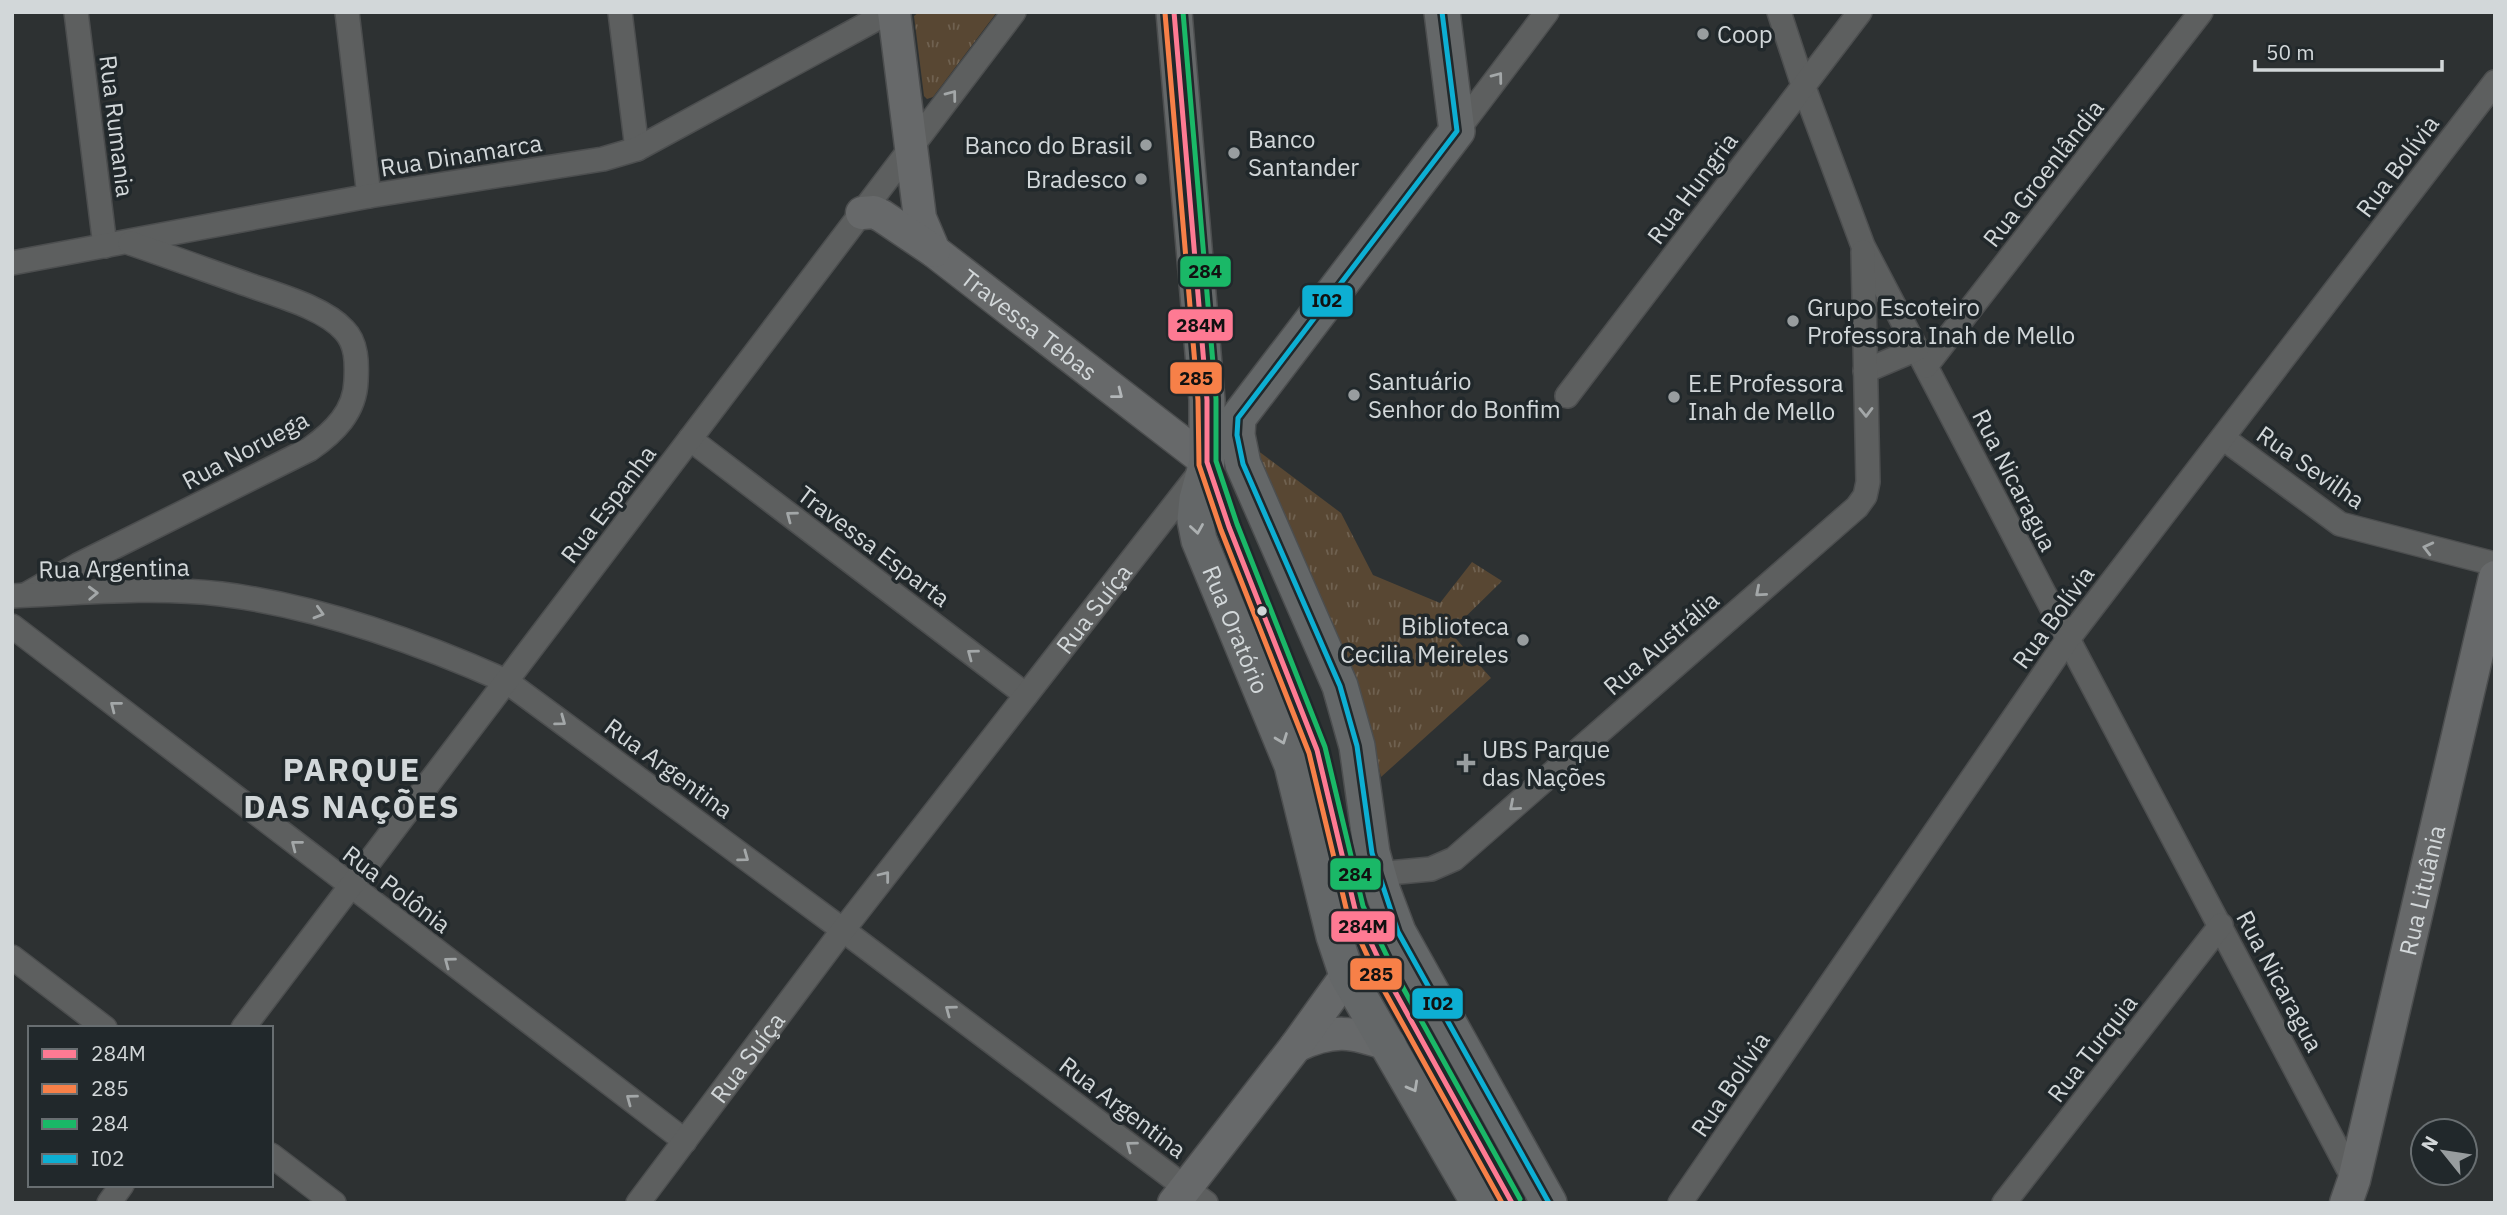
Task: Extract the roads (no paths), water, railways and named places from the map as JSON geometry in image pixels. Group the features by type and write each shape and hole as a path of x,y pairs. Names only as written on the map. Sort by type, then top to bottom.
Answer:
{"main road":[{"name":"Rua Oratório","path":"1174,12 1207,400 1207,462 1197,499 1195,520 1199,540 1292,765 1334,936 1348,975 1479,1203"},
{"path":"1442,12 1457,131"},
{"name":"Rua Suíça","path":"1238,418 1457,131"},
{"path":"1238,418 1237,435 1243,464 1340,686 1357,746 1372,853 1398,932 1549,1203"}],"street":[{"name":"Rua Rumania","path":"76,12 105,246"},
{"path":"347,12 369,196"},
{"path":"620,12 637,149"},
{"name":"Rua Dinamarca","path":"12,264 369,196 603,159 637,149 891,12"},
{"name":"Travessa Tebas","path":"891,12 920,218 934,251 1207,462"},
{"name":"Rua Espanha","path":"245,1026 1014,12"},
{"name":"Rua Suíça","path":"1457,131 1547,12"},
{"name":"Rua Nicaragua","path":"1779,12 1863,246 2067,639 2221,925 2350,1191"},
{"name":"Rua Hungria","path":"1567,396 1860,12"},
{"name":"Rua Groenlândia","path":"1922,357 2201,12"},
{"name":"Rua Bolívia","path":"1681,1203 2067,639 2495,82"},
{"path":"862,213 874,212 882,216 934,251"},
{"name":"Rua Noruega","path":"17,601 78,565 310,449 341,423 352,405 356,389 357,361 346,331 335,322 298,303 130,243"},
{"name":"Rua Austrália","path":"1378,874 1432,869 1454,859 1857,507 1865,496 1868,482 1863,246"},
{"path":"1866,371 1922,357"},
{"name":"Rua Suíça","path":"638,1203 843,930 1207,462 1238,418"},
{"name":"Rua Sevilha","path":"2223,438 2340,524 2495,564"},
{"name":"Travessa Esparta","path":"690,439 1026,695"},
{"name":"Rua Lituânia","path":"2350,1191 2495,577"},
{"name":"Rua Argentina","path":"17,601 152,590 218,594 273,602 324,614 466,663 506,681 843,930 1189,1198"},
{"name":"Rua Polônia","path":"12,626 685,1141"},
{"name":"Rua Turquia","path":"2004,1203 2221,925"},
{"path":"12,957 102,1026"},
{"path":"1189,1198 1348,975"},
{"path":"1296,1046 1315,1037 1334,1034 1357,1034 1390,1045"},
{"path":"273,1157 334,1203"},
{"path":"108,1203 120,1187"}],"place":[{"name":"Coop","path":"1703,34"},
{"name":"Banco do Brasil","path":"1146,145"},
{"name":"Banco Santander","path":"1234,153"},
{"name":"Bradesco","path":"1141,179"},
{"name":"Grupo Escoteiro Professora Inah de Mello","path":"1793,321"},
{"name":"Santuário Senhor do Bonfim","path":"1354,395"},
{"name":"E.E Professora Inah de Mello","path":"1674,397"},
{"name":"Biblioteca Cecilia Meireles","path":"1523,640"},
{"name":"UBS Parque das Nações","path":"1466,763"}],"district":[{"name":"PARQUE DAS NAÇÕES","path":"352,788"}]}
